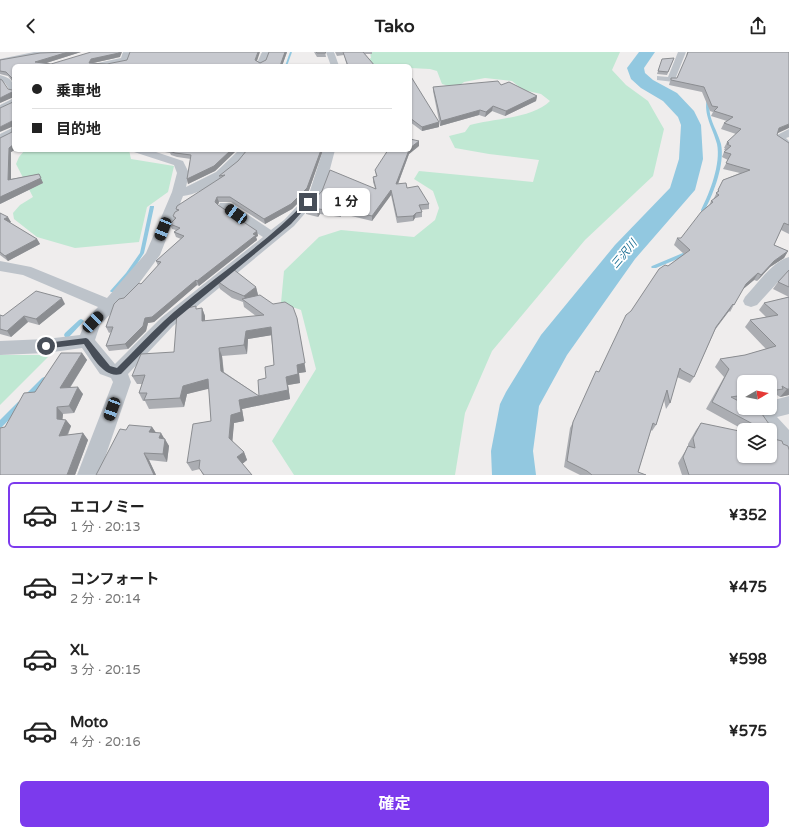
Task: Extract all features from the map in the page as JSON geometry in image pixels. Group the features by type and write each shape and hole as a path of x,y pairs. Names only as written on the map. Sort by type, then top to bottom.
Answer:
{"street":[{"path":"0,61 41,52 64,52"},
{"path":"105,64 124,60 127,52"},
{"path":"260,63 266,52"},
{"path":"330,52 334,64"},
{"path":"660,78 671,80 682,52"},
{"path":"3,81 12,88"},
{"path":"0,109 12,102"},
{"path":"0,139 12,131"},
{"path":"789,132 781,137 781,141 789,146"},
{"path":"86,341 93,322 131,282 153,254 178,192 183,173 179,164 169,155 150,152"},
{"path":"178,192 186,192 220,175 243,152"},
{"path":"118,372 167,322 289,223 315,195 320,184 328,152"},
{"path":"225,206 272,237"},
{"path":"751,301 774,275 789,262"},
{"path":"0,266 26,271 109,304"},
{"path":"86,341 107,369 118,372"},
{"path":"0,348 46,346 86,341"},
{"path":"88,475 122,382 118,372"},
{"path":"789,405 762,412 789,446"}],"green space":[{"path":"370,52 620,52 612,70 626,85 648,101 664,129 653,176 585,240 492,351 465,413 455,475 294,475 272,441 316,369 301,310 281,303 284,271 319,237 341,230 414,237 435,220 439,208 433,191 414,179 419,171 533,182 539,160 455,148 449,136 465,132 470,125 512,117 543,107 550,101 541,94 523,90 512,81 485,78 464,82 456,88 442,84 437,71 412,68 412,64 366,64 363,62 371,58"},
{"path":"23,152 129,152 131,159 174,166 168,192 147,207 139,242 75,248 37,237 14,219 13,213 20,205 33,197 16,164"},
{"path":"0,355 50,355 0,405"}],"building":[{"path":"68,52 35,62 51,64 12,64 12,78 6,72 0,71 0,60 40,53"},
{"path":"91,52 119,52 91,59 89,63 107,64 51,64"},
{"path":"130,52 258,52 255,60 260,63 266,60 269,52 285,52 281,64 107,64 127,60"},
{"path":"343,52 363,52 373,64 347,64"},
{"path":"688,52 789,52 789,124 779,128 777,135 789,143 789,225 784,223 774,245 788,251 774,261 761,275 758,273 746,284 734,305 733,304 716,327 694,377 680,368 670,403 667,390 656,425 653,423 638,472 646,475 592,475 567,461 573,422 596,371 599,372 626,315 631,311 659,269 665,265 668,266 690,250 677,238 681,238 701,212 719,195 716,193 719,191 718,190 723,180 750,170 726,163 731,154 724,152 731,146 727,144 729,143 727,142 741,129 724,123 733,117 714,111 718,107 712,106 704,87 671,80 671,78 677,78"},
{"path":"674,58 668,72 658,71 662,59"},
{"path":"412,78 439,122 422,127 412,120"},
{"path":"0,79 2,80 8,89 12,90 12,92 0,98"},
{"path":"498,81 501,85 509,82 537,96 506,111 493,106 486,112 480,110 441,121 433,87"},
{"path":"12,102 12,121 0,127 0,108"},
{"path":"12,132 12,146 9,148 8,180 39,174 41,178 0,197 0,138"},
{"path":"412,139 419,141 412,146"},
{"path":"172,152 229,152 214,166 187,179 191,155"},
{"path":"245,152 320,152 307,188 291,204 264,219 230,197 217,197 215,202 218,205 257,231 253,234 256,235 197,281 196,280 152,317 145,318 143,326 125,344 106,346 113,327 106,327 114,304 119,299 124,298 139,283 141,284 161,262 156,261 184,236 174,232 180,228 170,224 176,218 173,216 175,212 179,210 176,209 177,206 225,175 219,176 238,161"},
{"path":"387,152 408,152 396,184 406,183 407,188 418,186 429,204 419,205 422,212 416,213 413,216 397,217 391,190 372,216 342,209 339,212 306,209 322,191 330,170 376,189 373,177 377,176 375,170"},
{"path":"0,213 8,217 4,219 37,239 5,256 0,252"},
{"path":"233,269 256,287 244,296 230,290 217,281"},
{"path":"789,270 789,287 778,282"},
{"path":"36,291 62,298 36,319 24,316 7,331 0,329 0,315 3,316"},
{"path":"260,295 273,304 285,302 293,307 297,318 305,363 297,365 298,374 286,377 288,390 259,396 239,400 241,412 231,415 229,438 244,452 237,457 252,475 204,475 199,468 200,460 187,463 193,424 211,421 208,379 183,386 180,398 144,400 147,393 139,393 145,375 132,376 141,354 174,352 177,313 183,309 196,306 196,309 202,308 202,321 264,315 242,299","holes":["271,327 274,365 265,367 266,378 258,380 259,396 221,371 219,348 244,345 246,331"]},
{"path":"789,297 789,389 782,386 783,389 777,390 777,375 737,375 737,396 731,397 737,400 737,415 763,415 768,423 751,423 712,402 729,369 720,359 745,355 776,346 750,320 778,315 764,303"},
{"path":"61,353 82,353 60,388 78,387 69,406 57,407 57,419 66,420 59,436 83,433 67,475 0,475 0,428 5,427 24,393 35,392"},
{"path":"701,423 737,431 737,463 777,463 777,440 782,441 783,444 788,446 789,450 789,475 689,475 683,457 688,446 695,448 693,438"},
{"path":"129,425 152,427 149,432 161,433 159,438 165,439 163,454 144,453 154,475 96,475 120,429 126,430"}],"waterway":[{"path":"287,64 291,52"},
{"name":"三沢川","path":"514,475 512,451 520,404 554,345 625,252 682,190 691,159 691,125 687,115 670,97 647,84 637,75 635,68 647,52"},
{"path":"705,216 703,210 716,178 720,152 719,145 707,112 708,99"},
{"path":"113,291 128,274 142,253 152,207"},
{"path":"654,267 690,252"},
{"path":"67,335 81,321"},
{"path":"28,396 44,380"},
{"path":"0,425 20,404"}],"route":[{"path":"46,346 86,341 107,369 118,372 167,322 289,223 308,202"}]}
